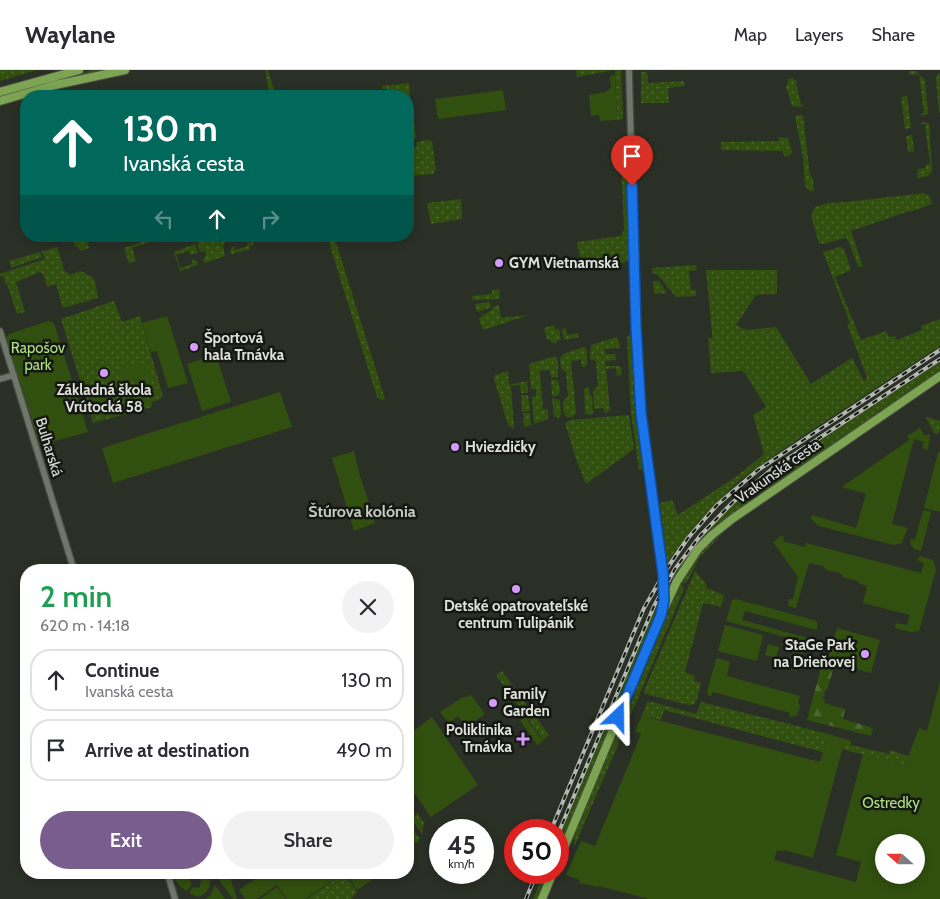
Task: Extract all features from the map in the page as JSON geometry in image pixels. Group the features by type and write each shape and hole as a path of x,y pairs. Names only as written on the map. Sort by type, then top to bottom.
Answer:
{"main road":[{"path":"0,92 79,70"},
{"path":"39,90 125,70"},
{"path":"0,102 20,96"},
{"name":"Vrakunská cesta","path":"569,836 661,615 693,555 712,535 940,376"},
{"path":"542,899 548,884"}],"street":[{"path":"625,70 629,105"},
{"path":"629,70 636,327 641,413 663,578 664,600 661,615"},
{"name":"Bulharská","path":"0,331 72,564"},
{"path":"0,379 14,375"},
{"path":"663,578 670,583 678,581"},
{"path":"169,879 175,899"}],"green space":[{"path":"0,70 37,70 0,81"},
{"path":"92,70 107,70 71,77 27,90 20,90 20,92 0,98 0,95"},
{"path":"265,70 268,70 274,90 269,90"},
{"path":"576,70 615,70 577,77"},
{"path":"615,70 621,70 623,119 617,120"},
{"path":"690,70 647,72 648,83 683,81 685,84 684,86 668,88 669,103 641,103 642,72"},
{"path":"909,71 916,71 919,74 909,75"},
{"path":"940,72 940,113 936,80"},
{"path":"919,74 925,80 928,114 923,116 920,114 924,113"},
{"path":"615,75 617,120 600,121 599,115 591,116 589,95 605,92 611,88 610,76"},
{"path":"792,78 798,82 796,83 801,105 804,104 802,107 792,106 786,86 789,79"},
{"path":"409,83 409,90 387,90 382,89 382,86"},
{"path":"503,90 506,110 438,119 435,99"},
{"path":"907,96 911,128 905,129 901,97"},
{"path":"803,115 810,176 813,178 814,191 810,191 805,186 803,157 795,117"},
{"path":"414,121 416,138 414,138"},
{"path":"923,122 929,123 932,171 928,176 918,178 917,169 926,168 925,165 930,164 925,124 921,124"},
{"path":"912,135 914,151 908,152 906,136"},
{"path":"779,137 788,138 792,152 790,155 784,157 783,151 721,150 721,142 779,141"},
{"path":"428,140 432,142 436,170 433,174 414,176 414,147 417,147 416,142"},
{"path":"621,159 627,163 631,257 626,262 599,265 595,262 581,263 577,242 621,236 624,230"},
{"path":"924,193 929,196 932,204 851,231 863,267 858,266 848,240 845,238 824,244 819,243 811,216 815,207 828,203"},
{"path":"461,199 462,219 431,224 427,203"},
{"path":"74,242 87,242 89,248 80,251 78,246 75,247"},
{"path":"143,242 150,242 132,248 136,261 129,263 124,248"},
{"path":"224,242 223,245 225,256 205,263 203,260 206,255 205,251 200,252 197,243"},
{"path":"247,242 253,242 254,245 249,246 250,249 232,254 230,252 234,246 235,250 248,246"},
{"path":"329,242 336,242 385,399 382,400 377,397"},
{"path":"195,244 198,253 190,255 189,251 176,255 180,268 193,264 193,259 198,262 197,265 180,271 174,252"},
{"path":"57,247 65,272 68,272 69,275 81,271 92,277 95,281 98,298 63,308 56,284 47,287 43,274 40,272 16,282 25,312 17,314 7,284 3,276 0,277 0,274 45,259 42,251"},
{"path":"840,247 844,249 851,270 835,277 861,340 886,331 889,337 895,336 897,340 922,330 921,326 940,319 940,346 740,480 699,521 667,564 660,503 672,500 678,515 737,476 764,454 753,415 766,407 745,373 742,371 711,373 708,338 712,338 712,332 706,270 777,270 777,294 756,295 736,325 746,330 776,327 811,384 852,358 864,381 867,378 847,324 850,323 823,252"},
{"path":"40,252 42,257 11,268 9,261"},
{"path":"696,265 697,270 689,271 691,290 696,290 696,296 676,297 657,274 653,274 652,268"},
{"path":"653,281 659,281 667,293 654,294"},
{"path":"500,289 499,299 473,300 472,296 492,294 492,290"},
{"path":"114,301 122,322 140,316 163,396 151,402 152,407 93,423 61,319"},
{"path":"489,302 490,308 477,312 475,304"},
{"path":"499,305 501,318 529,315 483,330 479,319 494,306"},
{"path":"167,316 188,383 168,388 157,351 151,352 142,323"},
{"name":"Rapošov park","path":"48,321 52,322 55,326 88,432 40,445 6,338 9,334"},
{"path":"554,325 555,329 559,329 561,340 556,341 557,344 547,339 544,328"},
{"path":"566,328 567,335 578,333 579,337 564,340 562,329"},
{"path":"631,334 633,336 638,418 644,469 639,470 631,413 627,337"},
{"path":"617,337 620,345 619,348 604,349 605,354 615,354 616,360 605,361 605,366 619,366 622,369 621,375 617,376 616,368 606,369 610,410 606,413 603,408 594,409 593,391 598,386 596,361 590,359 591,345"},
{"path":"584,347 587,351 587,366 582,367 581,360 571,361 576,413 573,417 567,417 563,408 564,399 568,397 566,372 561,369 560,359 563,354"},
{"path":"216,355 231,402 202,411 187,364"},
{"path":"555,356 558,360 558,377 551,378 550,370 540,371 543,409 548,409 548,419 534,424 532,397 536,396 536,389 531,389 529,364"},
{"path":"146,362 151,377 121,385 117,370"},
{"path":"940,362 940,373 890,407 879,411 873,418 780,482 759,495 757,494 750,498 752,501 699,542 675,577 672,578 688,554 707,531 748,492 793,458"},
{"path":"508,371 509,385 527,381 528,393 521,393 520,385 511,386 514,429 508,425 494,379 495,375"},
{"path":"551,380 557,380 559,383 560,393 557,396 552,396"},
{"path":"584,388 589,388 590,395 592,396 593,413 590,415 585,412"},
{"path":"280,392 292,427 113,483 102,448"},
{"path":"521,395 528,395 530,411 522,412"},
{"path":"552,398 560,400 561,414 559,418 554,416"},
{"path":"523,413 530,413 531,425 524,427"},
{"path":"629,415 634,449 586,484 565,423 571,420"},
{"path":"926,417 940,421 938,434 934,433"},
{"path":"920,428 925,436 930,435 928,450 922,448 924,442 914,439 892,524 908,528 902,543 894,545 819,526 811,519 812,515 856,528 866,494 842,487 909,440 907,436"},
{"path":"354,451 375,523 354,531 332,458"},
{"path":"938,452 940,452 940,512 924,508"},
{"path":"923,510 931,512 921,551 914,549 910,543 911,539 915,540"},
{"path":"781,536 784,537 783,541 805,547 806,543 921,573 924,563 918,561 919,556 933,560 936,570 919,631 910,632 895,628 896,623 907,625 910,615 863,603 867,586 843,577 840,573 826,570 823,566 809,563 796,608 788,606 789,599 793,599 798,577 773,542"},
{"path":"719,537 699,558 687,582 682,583 687,571 697,557 708,544"},
{"path":"695,571 707,585 706,588 724,595 721,607 703,603 685,672 695,676 694,681 701,683 697,700 694,704 689,705 645,694 644,691"},
{"path":"680,584 684,589 630,717 627,712"},
{"path":"736,599 817,621 817,630 745,611 742,620 815,640 814,645 726,621 732,600"},
{"path":"656,604 658,610 650,631 569,825 569,819 567,819"},
{"path":"725,625 763,635 757,661 718,651"},
{"path":"837,628 880,640 871,673 827,661"},
{"path":"796,643 805,646 803,654 800,654 795,671 789,669"},
{"path":"768,644 779,647 776,658 765,655"},
{"path":"717,658 730,662 727,676 800,696 797,716 789,717 790,713 713,692 711,696 708,695 707,692"},
{"path":"821,668 833,670 827,690 825,690 824,703 845,709 843,719 873,728 871,736 807,720"},
{"path":"502,671 549,735 543,740 496,675"},
{"name":"Ostredky","path":"940,681 940,899 648,899 599,886 579,883 580,880 569,876 569,868 581,841 595,846 641,734 635,731 642,716 820,762 828,734 845,739 813,858 784,850 777,850 774,860 856,882 861,862 836,855 863,754 905,765 919,728 927,731"},
{"path":"471,695 485,714 466,727 458,716 449,723 440,712 463,697"},
{"path":"647,702 696,714 701,702 828,734 823,752 664,710 661,720 642,716"},
{"path":"432,717 478,785 431,817 414,793 414,730"},
{"path":"525,717 543,741 537,745 520,720"},
{"path":"627,724 575,845 573,844 575,840 573,839 619,727"},
{"path":"845,739 851,741 851,745 889,754 890,750 908,756 905,766 842,749"},
{"path":"418,813 424,823 422,834 414,822 414,816"},
{"path":"414,831 420,839 415,843 414,842"},
{"path":"189,879 191,881 191,886 187,891 175,880"},
{"path":"218,879 231,879 237,899 233,899"},
{"path":"255,879 334,879 305,899 287,899 277,885 257,899 245,899 239,890"},
{"path":"335,879 348,879 357,892 351,899 307,899"},
{"path":"350,879 373,879 357,890"},
{"path":"201,880 210,880 209,887 205,893 198,897 190,894 193,887 200,887"},
{"path":"539,884 544,884 538,899 533,899"},
{"path":"215,885 225,899 205,899 210,896"},
{"path":"277,887 286,899 260,899"}],"railway":[{"path":"556,819 644,608 666,570 688,538 717,505 758,470 940,350"},
{"path":"564,819 654,606 675,569 700,536 732,503 772,469 940,359"},
{"path":"526,899 532,884"}],"place":[{"name":"GYM Vietnamská","path":"499,263"},
{"name":"Športová hala Trnávka","path":"194,347"},
{"name":"Základná škola Vrútocká 58","path":"104,373"},
{"name":"Hviezdičky","path":"455,447"},
{"name":"Detské opatrovateľské centrum Tulipánik","path":"516,589"},
{"name":"StaGe Park na Drieňovej","path":"865,654"},
{"name":"Family Garden","path":"493,703"},
{"name":"Poliklinika Trnávka","path":"523,739"}],"district":[{"name":"Štúrova kolónia","path":"362,511"}],"route":[{"path":"618,717 661,615 664,600 663,574 641,413 636,327 632,186"}]}
